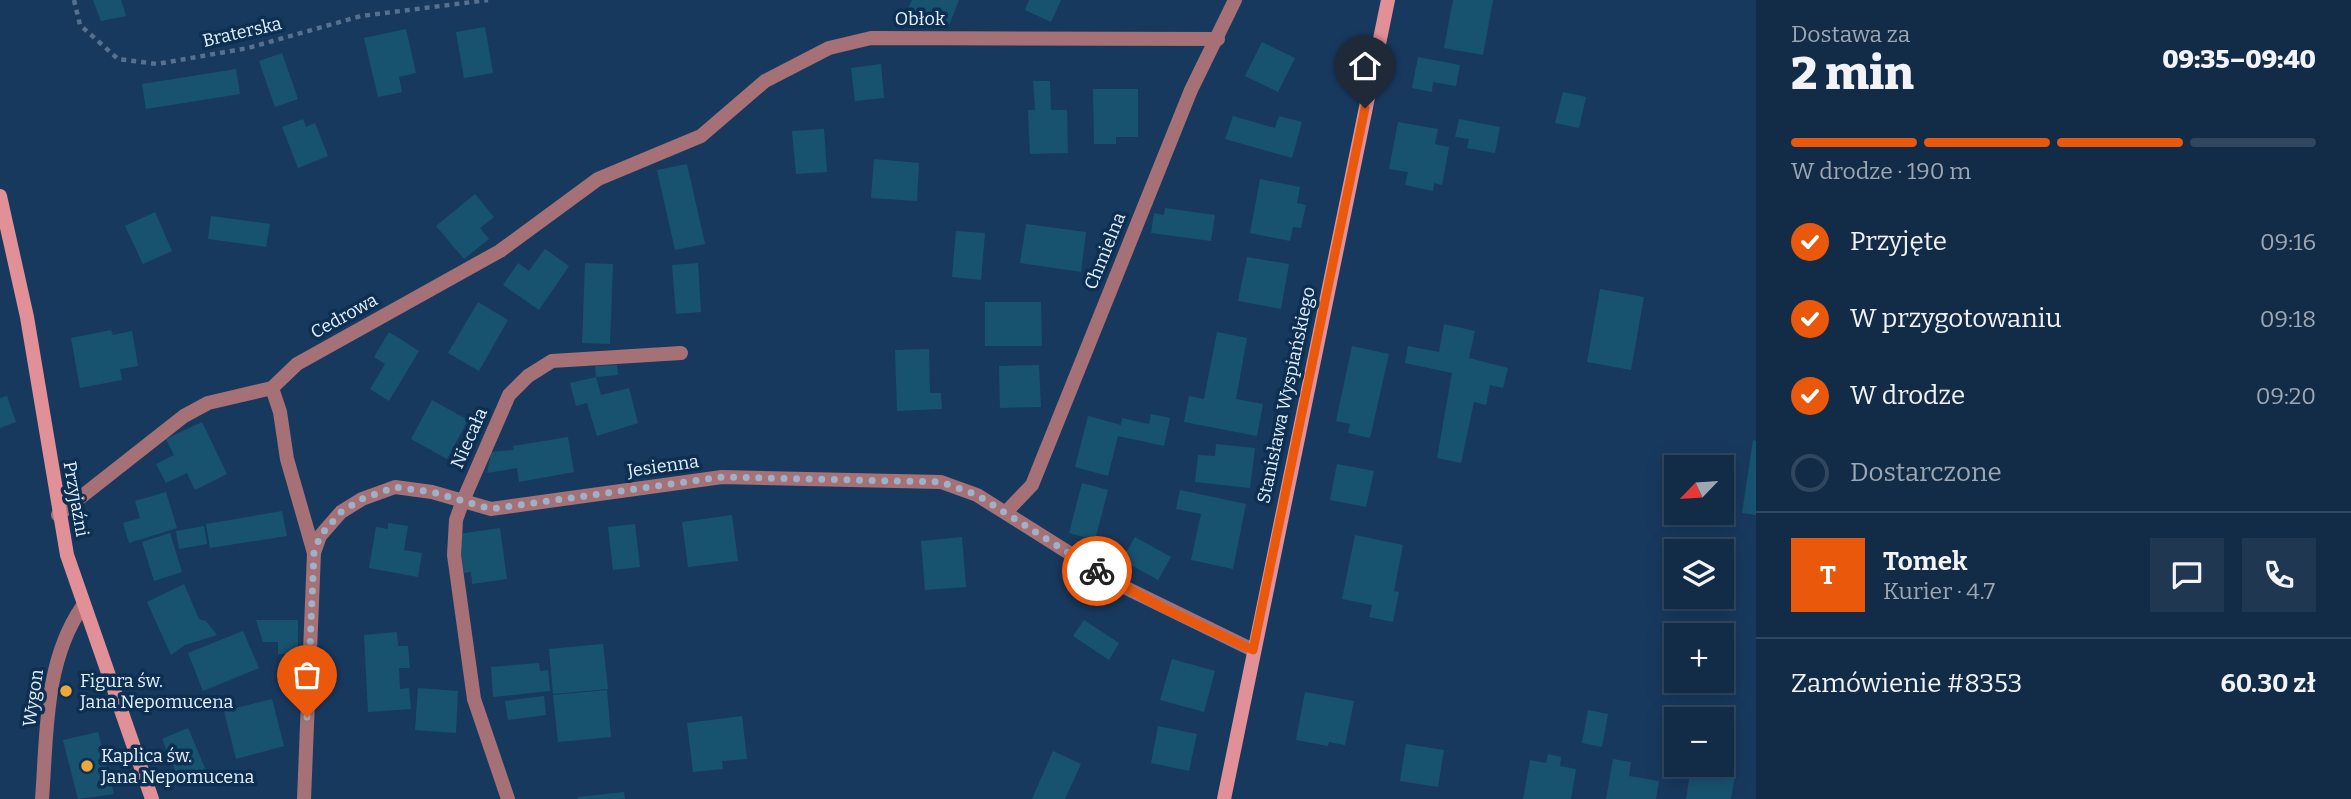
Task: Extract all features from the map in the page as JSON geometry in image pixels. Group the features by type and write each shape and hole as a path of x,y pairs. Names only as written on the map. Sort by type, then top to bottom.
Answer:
{"street":[{"name":"Chmielna","path":"1006,512 1032,485 1191,90 1235,0"},
{"name":"Stanisława Wyspiańskiego","path":"1224,799 1388,0"},
{"name":"Obłok","path":"656,155 701,136 765,81 829,48 855,41 1218,39"},
{"name":"Cedrowa","path":"58,515 168,427 199,407 272,388 298,364 500,251 598,178 656,155"},
{"name":"Przyjaźni","path":"0,196 27,317 58,515 82,607 152,799"},
{"name":"Niecała","path":"508,799 474,699 454,555 456,520 462,503 509,395 528,376 552,361 681,353"},
{"path":"272,388 280,412 287,459 314,553"},
{"name":"Jesienna","path":"304,799 314,553 320,536 341,512 382,491 405,487 491,509 722,477 941,482 977,495 1120,585 1253,650"},
{"name":"Wygon","path":"42,799 51,687 60,650 82,607"}],"path":[{"name":"Braterska","path":"74,0 80,25 118,59 157,64 248,48 361,16 488,0"}],"building":[{"path":"93,0 121,0 126,16 101,21"},
{"path":"912,0 959,0 949,25 908,8"},
{"path":"1029,0 1061,0 1051,22 1025,10"},
{"path":"1453,0 1493,0 1483,55 1444,48"},
{"path":"485,27 493,73 464,78 456,32"},
{"path":"406,29 416,73 399,77 402,92 378,97 364,38"},
{"path":"1262,42 1295,58 1278,92 1245,76"},
{"path":"282,53 298,99 275,107 259,61"},
{"path":"1418,57 1460,65 1456,86 1433,82 1432,92 1412,88"},
{"path":"881,64 884,98 855,101 851,68"},
{"path":"236,69 240,94 146,109 142,84"},
{"path":"1033,81 1050,81 1051,110 1067,110 1068,153 1030,154 1028,110 1035,110"},
{"path":"1093,89 1138,89 1138,137 1116,137 1116,144 1094,144"},
{"path":"1563,92 1586,97 1579,128 1555,123"},
{"path":"1233,116 1275,128 1279,116 1302,122 1292,158 1225,139"},
{"path":"303,119 306,127 315,123 328,156 298,168 282,127"},
{"path":"1459,119 1500,127 1495,153 1467,148 1469,139 1455,137"},
{"path":"1398,122 1438,129 1435,144 1449,147 1442,185 1434,183 1433,191 1405,185 1408,172 1389,169"},
{"path":"824,129 827,172 796,174 792,131"},
{"path":"874,159 919,163 917,201 871,198"},
{"path":"687,164 705,244 675,250 657,170"},
{"path":"1260,179 1300,187 1297,203 1306,205 1301,228 1293,227 1290,241 1250,233"},
{"path":"475,194 494,217 480,228 489,239 464,259 436,226"},
{"path":"1165,208 1215,215 1211,241 1151,233 1154,213 1164,215"},
{"path":"155,212 172,251 143,264 125,226"},
{"path":"211,216 270,224 266,247 208,239"},
{"path":"1026,224 1086,232 1081,272 1020,263"},
{"path":"956,231 985,233 981,280 952,277"},
{"path":"545,249 569,266 539,310 503,285 518,263 529,271"},
{"path":"1247,257 1289,264 1281,309 1238,301"},
{"path":"585,263 613,264 610,344 582,343"},
{"path":"698,263 701,312 676,314 672,265"},
{"path":"1600,289 1644,297 1631,370 1587,362"},
{"path":"478,302 508,320 479,371 448,353"},
{"path":"985,302 1041,302 1042,346 985,346"},
{"path":"1444,324 1475,331 1469,358 1508,368 1503,388 1490,385 1486,405 1474,402 1461,463 1437,458 1452,373 1405,363 1408,346 1439,352"},
{"path":"111,330 113,335 132,331 138,366 120,369 122,380 80,388 71,338"},
{"path":"389,332 419,351 389,401 370,389 385,364 374,357"},
{"path":"1217,332 1247,338 1236,399 1263,404 1257,436 1184,422 1189,396 1204,399"},
{"path":"1352,346 1389,354 1370,438 1348,433 1350,424 1336,421"},
{"path":"929,349 930,393 941,393 942,409 897,411 895,350"},
{"path":"617,365 618,375 596,377 595,366"},
{"path":"1039,365 1041,407 1000,408 999,366"},
{"path":"596,377 601,395 629,388 638,423 597,436 587,403 576,406 570,383"},
{"path":"7,396 16,422 0,428 0,398"},
{"path":"432,400 468,420 447,459 411,439"},
{"path":"1151,414 1170,418 1164,446 1118,436 1108,476 1075,467 1088,416 1121,425 1122,418 1149,424"},
{"path":"202,422 227,474 195,490 187,473 166,483 156,464 174,455 166,439"},
{"path":"568,437 574,472 519,482 517,468 487,473 491,452 514,450 513,446"},
{"path":"1753,440 1756,441 1756,515 1742,513"},
{"path":"1216,444 1255,448 1250,488 1195,482 1198,455 1215,456"},
{"path":"1337,464 1374,471 1366,507 1330,500"},
{"path":"1082,483 1108,490 1095,540 1069,533"},
{"path":"1180,490 1246,504 1233,569 1191,560 1201,514 1176,509"},
{"path":"166,492 177,528 129,543 123,523 140,518 135,501"},
{"path":"282,511 287,536 210,548 206,524"},
{"path":"732,515 738,561 688,567 682,522"},
{"path":"388,523 408,526 404,550 422,553 418,577 369,568 376,527 388,529"},
{"path":"635,524 640,567 613,570 608,527"},
{"path":"204,526 207,544 179,549 176,531"},
{"path":"500,528 507,579 472,584 471,572 464,573 458,534"},
{"path":"170,533 182,572 154,581 142,542"},
{"path":"1355,535 1403,545 1394,591 1399,592 1393,622 1369,617 1372,605 1342,599"},
{"path":"962,537 966,587 925,590 921,541"},
{"path":"1135,537 1171,557 1158,580 1122,560"},
{"path":"184,584 199,619 206,621 217,635 185,645 171,655 147,602"},
{"path":"256,620 298,620 298,654 278,654 278,642 263,642"},
{"path":"1084,620 1119,643 1109,660 1073,636"},
{"path":"243,631 259,668 203,691 188,653"},
{"path":"397,632 398,646 408,646 410,668 399,668 400,689 409,688 411,709 368,712 364,635"},
{"path":"603,644 608,689 553,694 549,649"},
{"path":"1172,659 1215,671 1204,712 1160,700"},
{"path":"539,663 540,671 548,670 550,691 493,697 491,667"},
{"path":"418,688 458,691 456,733 415,730"},
{"path":"607,690 611,737 558,742 553,695"},
{"path":"1305,692 1354,701 1345,745 1329,742 1328,746 1296,740"},
{"path":"544,696 546,715 508,720 505,701"},
{"path":"272,699 284,746 236,759 224,711"},
{"path":"1588,710 1608,714 1602,747 1582,743"},
{"path":"742,716 747,759 722,761 723,769 693,772 687,723"},
{"path":"1158,726 1197,734 1189,771 1151,763"},
{"path":"188,728 207,773 181,784 162,739"},
{"path":"98,732 114,794 78,799 63,740"},
{"path":"1406,744 1444,750 1438,787 1400,781"},
{"path":"1053,751 1081,764 1065,799 1032,799"},
{"path":"1548,754 1561,757 1560,766 1576,769 1571,799 1523,799 1530,760 1546,763"},
{"path":"1613,759 1631,762 1629,776 1659,781 1656,799 1606,799"},
{"path":"1735,775 1731,799 1686,799 1689,777"},
{"path":"624,792 625,799 578,799 578,797"}],"way so far":[{"path":"307,717 314,553 320,536 341,512 362,499 395,487 432,492 475,507 491,509 722,477 941,482 977,495 1097,571"}],"place":[{"name":"Figura św. Jana Nepomucena","path":"66,691"},
{"name":"Kaplica św. Jana Nepomucena","path":"87,766"}],"route":[{"path":"1097,571 1163,608 1253,650 1365,108"}]}
